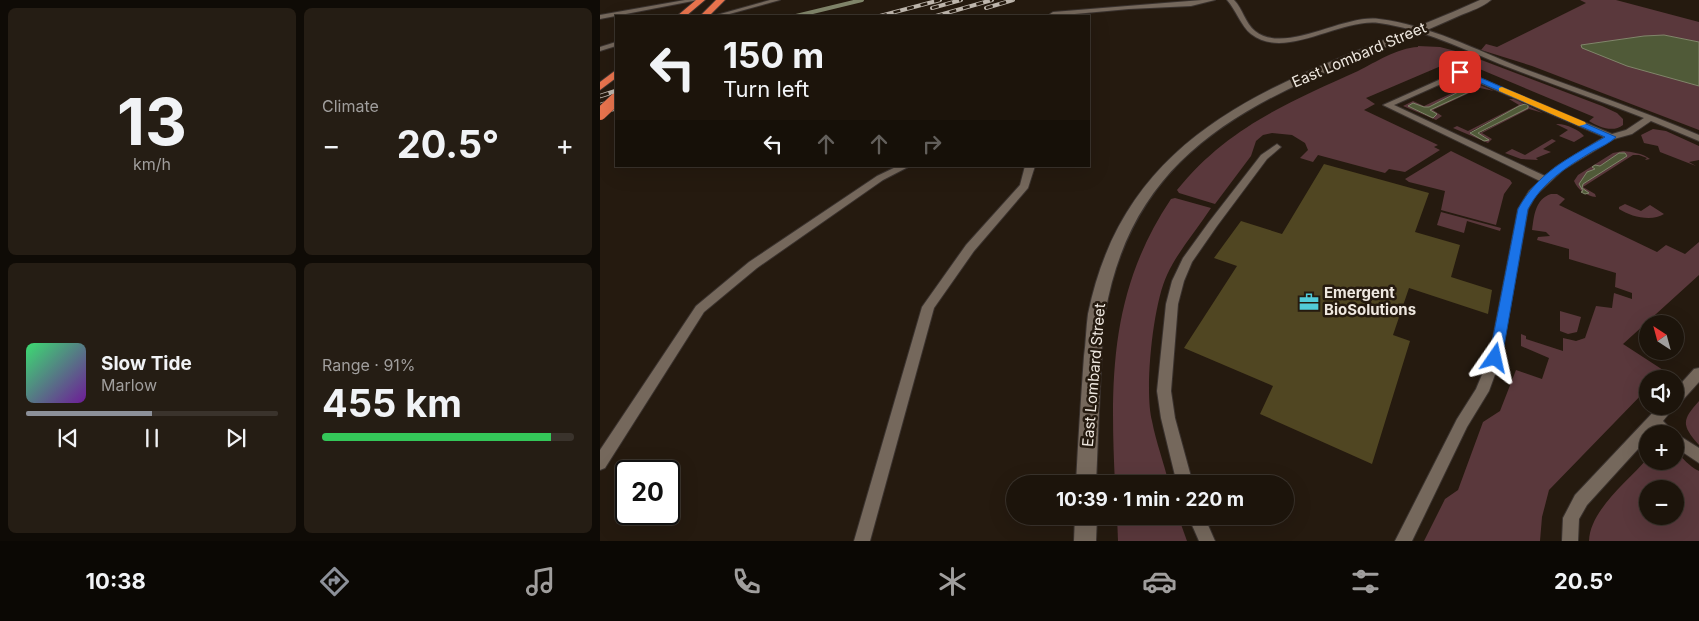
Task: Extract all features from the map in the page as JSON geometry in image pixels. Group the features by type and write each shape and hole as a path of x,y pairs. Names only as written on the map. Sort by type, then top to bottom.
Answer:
{"highway":[{"path":"683,15 696,0"},
{"path":"683,15 701,0"},
{"path":"705,15 721,0"},
{"path":"600,87 615,73"},
{"path":"600,114 615,100"}],"main road":[{"name":"East Lombard Street","path":"1086,475 1088,405 1097,309 1114,253 1136,209 1166,167 1205,132 1246,107 1330,65 1417,32 1487,0"},
{"path":"1085,541 1086,525"}],"lane":[{"path":"600,17 696,0"},
{"path":"720,15 778,0"},
{"path":"1053,14 1191,4 1212,0"},
{"path":"1230,0 1249,30 1268,39 1291,40 1364,21 1379,22 1417,32 1699,138"},
{"path":"600,49 615,44"},
{"path":"1545,180 1387,105 1460,72 1612,137"},
{"path":"1402,541 1462,423 1482,391 1495,358 1523,209 1532,193 1560,168 1612,137 1629,132 1650,118"},
{"path":"1183,475 1168,418 1164,390 1172,304 1178,281 1186,261 1213,224 1264,157 1277,146"},
{"path":"600,463 700,309 753,265 880,178 904,167"},
{"path":"862,541 928,306 970,248 1025,186 1030,167"},
{"path":"1684,390 1699,374"},
{"path":"1570,541 1571,518 1581,500 1660,415"},
{"path":"1654,422 1658,425"},
{"path":"1684,445 1699,456"},
{"path":"1200,525 1207,541"}],"shaded area":[{"path":"1580,0 1616,0 1699,22 1699,130 1532,66 1481,50 1486,44 1497,47 1586,3"},
{"path":"1664,35 1699,42 1699,86 1627,66 1582,48 1581,45 1644,36"},
{"path":"1418,46 1440,47 1463,53 1602,106 1617,113 1623,119 1623,125 1615,129 1602,127 1589,121 1594,117 1470,65 1461,68 1448,63 1366,98 1375,104 1364,110 1438,145 1434,147 1440,150 1405,172 1389,169 1385,173 1318,155 1313,162 1300,158 1308,150 1305,143 1292,135 1272,133 1263,135 1256,141 1251,156 1215,204 1179,193 1177,190 1196,168 1216,150 1260,119 1307,94 1387,56"},
{"path":"1460,79 1471,81 1494,91 1480,88 1433,110 1442,116 1436,120 1403,106 1413,101 1424,106 1467,86 1459,82","holes":["1470,87 1480,87 1429,110 1437,114 1428,116 1410,107 1413,103 1425,108 1429,107"]},
{"path":"1474,84 1480,87 1430,110 1437,114 1433,118 1408,106 1413,103 1429,107"},
{"path":"1509,99 1514,99 1543,113 1529,109 1482,133 1492,139 1488,143 1453,128 1457,126 1468,131 1519,105","holes":["1519,106 1527,108 1478,134 1488,138 1470,132"]},
{"path":"1528,105 1528,108 1478,133 1489,140 1484,141 1470,133 1519,106"},
{"path":"1556,124 1572,127 1584,136 1574,142 1559,136 1568,130"},
{"path":"1653,129 1666,131 1699,146 1699,160 1689,162 1696,166 1660,152 1658,146 1644,143 1641,135"},
{"path":"1552,139 1556,141 1543,149 1551,152 1536,158 1538,160 1521,159 1505,153 1512,149 1525,155"},
{"path":"1451,151 1510,180 1512,183 1504,194 1496,225 1441,210 1445,191 1409,182 1405,179"},
{"path":"1623,151 1640,154 1650,159 1645,160 1647,158 1633,155 1583,187 1595,194 1596,197 1586,194 1578,187 1574,181 1578,175 1613,153"},
{"path":"1619,153 1625,153 1627,156 1583,184 1582,188 1589,193 1581,192 1583,191 1579,184 1587,172 1595,169 1592,167 1595,165 1600,166"},
{"path":"1557,194 1565,199 1559,205 1657,252 1666,245 1685,254 1699,242 1699,275 1655,315 1639,315 1639,329 1623,344 1639,354 1639,360 1648,360 1663,370 1639,370 1639,397 1549,490 1542,517 1540,541 1424,541 1445,499 1458,490 1483,422 1500,411 1516,370 1542,379 1549,358 1521,346 1521,334 1526,336 1526,339 1563,351 1563,338 1576,341 1585,338 1596,306 1612,308 1614,293 1632,299 1632,293 1615,287 1616,273 1569,259 1569,249 1537,240 1538,237 1550,236 1546,232 1532,230 1538,204 1546,196"},
{"path":"1175,198 1211,208 1171,266 1162,288 1154,326 1151,347 1150,407 1167,475 1115,475 1114,371 1125,301 1136,267 1151,233 1171,199"},
{"path":"1625,204 1641,211 1650,205 1664,214 1654,218 1635,216 1619,209 1619,207"},
{"path":"1441,212 1501,228 1500,231 1467,221 1464,233 1437,225"},
{"path":"1560,311 1581,317 1577,332 1568,334 1560,331"},
{"path":"1699,401 1699,445 1689,432 1686,423 1689,413"},
{"path":"1684,460 1699,471 1699,541 1589,541 1591,529 1596,518 1621,486 1639,467 1639,470 1684,470"},
{"path":"1117,525 1181,525 1187,541 1118,541"}],"building":[{"name":"Emergent BioSolutions","path":"1324,164 1429,193 1415,232 1460,245 1451,277 1492,290 1488,314 1409,288 1393,335 1410,341 1372,464 1260,414 1273,386 1184,348 1237,266 1214,258 1241,221 1282,234"}],"waterway":[{"path":"800,15 862,0"}],"railway":[{"path":"884,15 940,0"},
{"path":"932,8 961,0"},
{"path":"940,15 992,0"},
{"path":"986,8 1013,0"},
{"path":"600,96 615,91"},
{"path":"600,105 615,100"},
{"path":"600,113 615,108"}],"slow traffic":[{"path":"1502,90 1582,124"}],"place":[{"name":"Emergent BioSolutions","path":"1309,302"}],"route":[{"path":"1460,72 1612,137 1560,168 1545,180 1532,193 1523,209 1495,358"}]}
